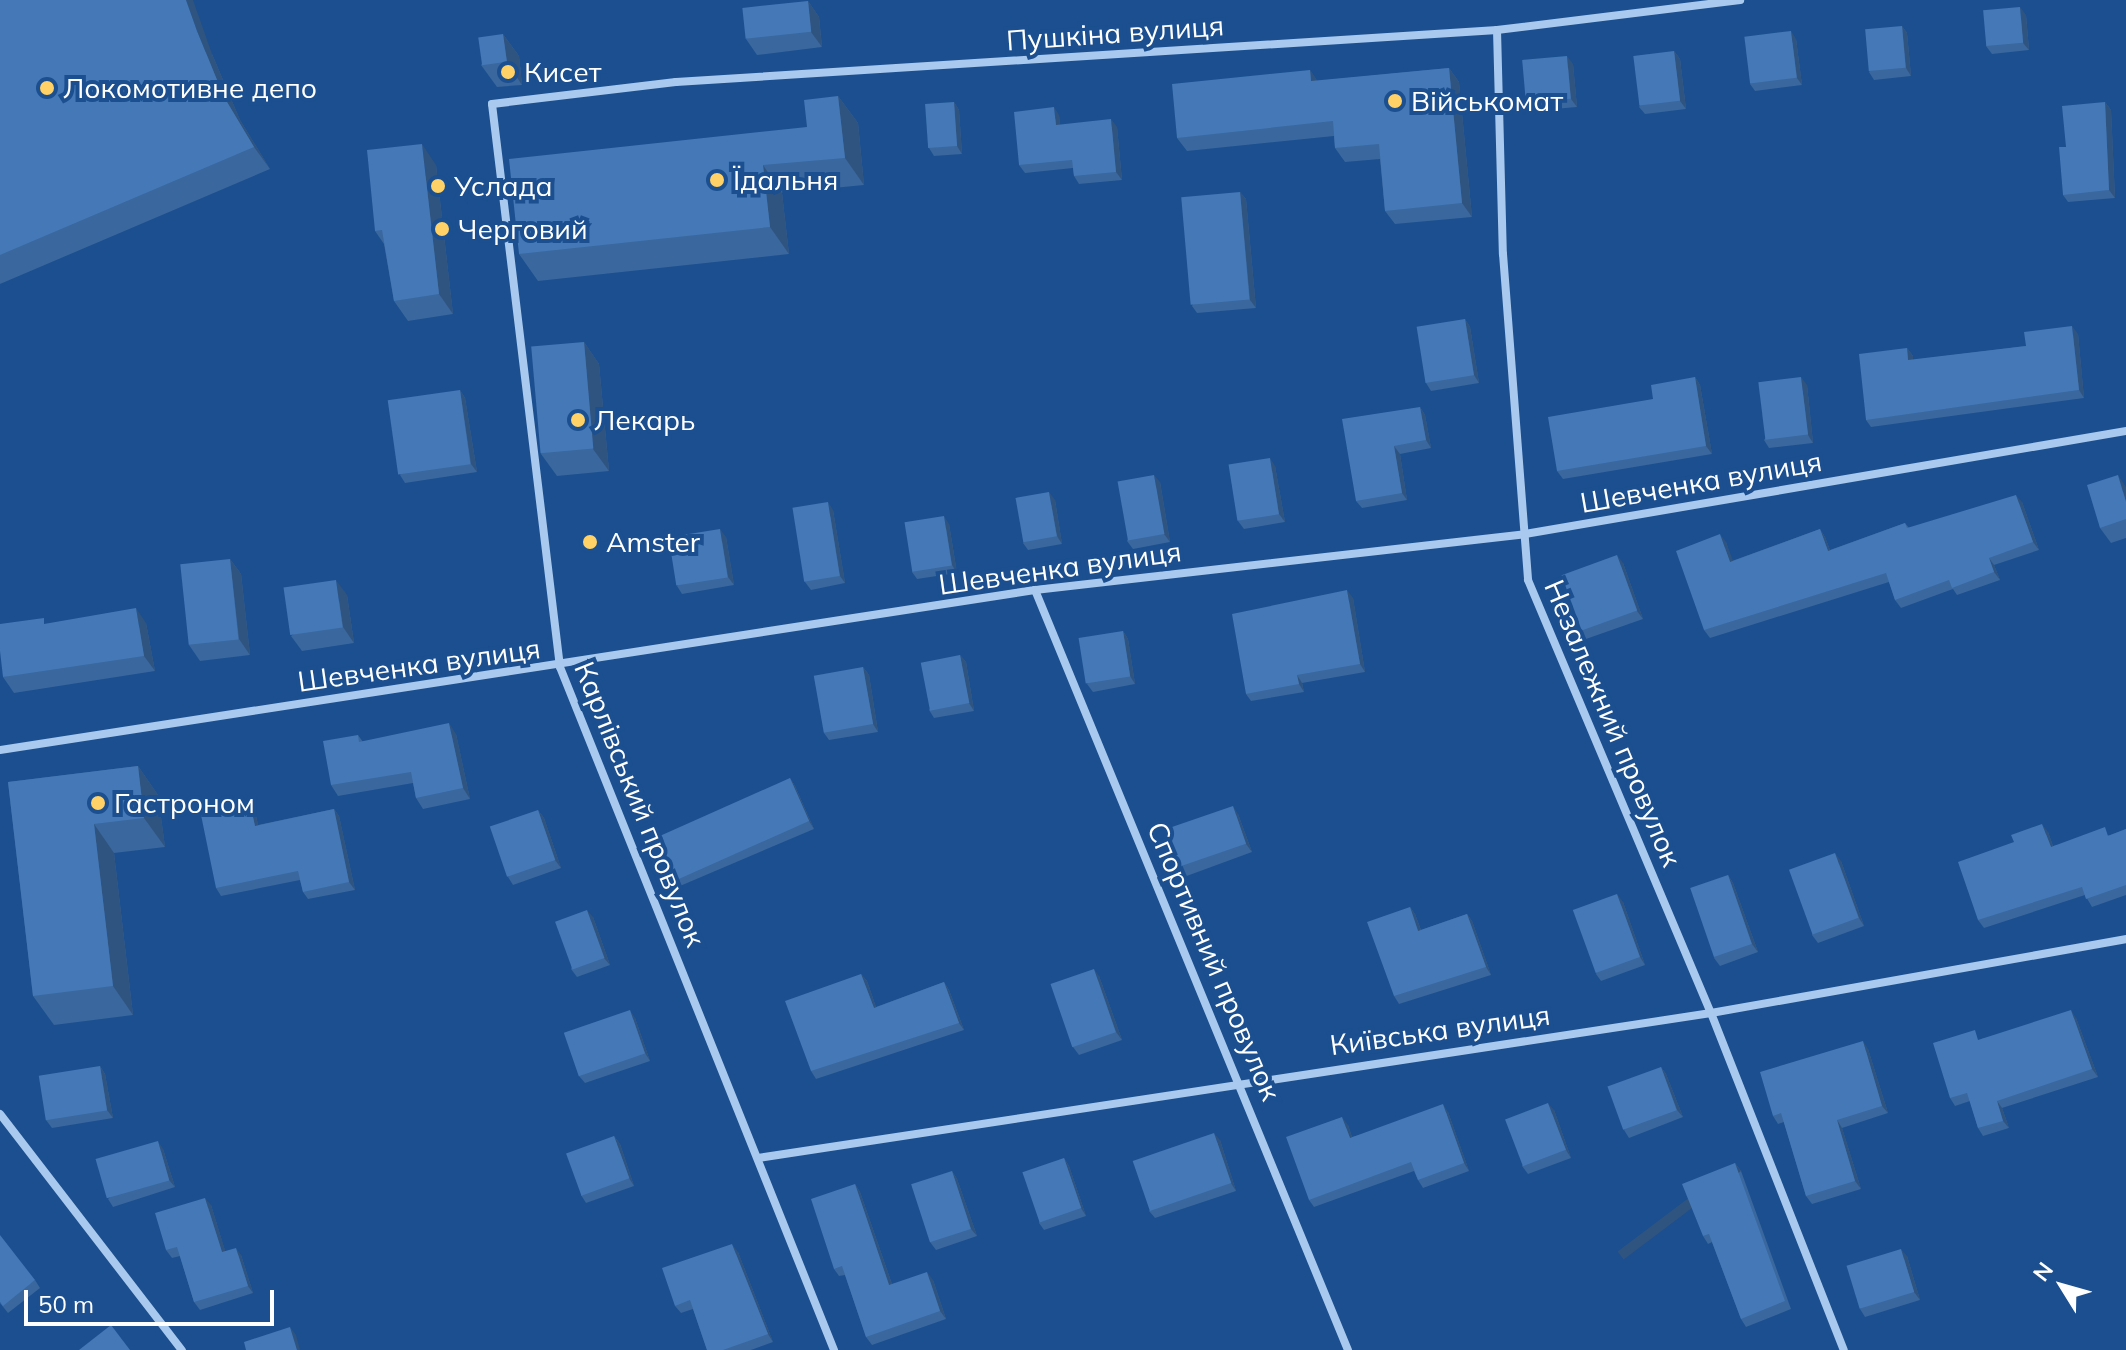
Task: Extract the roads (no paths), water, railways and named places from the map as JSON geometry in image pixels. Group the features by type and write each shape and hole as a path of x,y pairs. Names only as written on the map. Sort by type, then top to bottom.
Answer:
{"street":[{"name":"Пушкіна вулиця","path":"492,104 676,82 1497,30 1740,0"},
{"name":"Незалежний провулок","path":"1497,30 1503,254 1528,580 1711,1013 1844,1350"},
{"name":"Карлівський провулок","path":"492,104 560,667 834,1350"},
{"name":"Шевченка вулиця","path":"0,750 560,667 1035,590 1525,534 2126,431"},
{"name":"Спортивний провулок","path":"1035,590 1240,1081 1348,1350"},
{"name":"Київська вулиця","path":"758,1158 1240,1081 1711,1013 2126,939"},
{"path":"0,1114 182,1350"}],"place":[{"name":"Кисет","path":"508,72"},
{"name":"Локомотивне депо","path":"47,88"},
{"name":"Військомат","path":"1395,101"},
{"name":"Їдальня","path":"717,180"},
{"name":"Услада","path":"438,186"},
{"name":"Черговий","path":"442,229"},
{"name":"Лекарь","path":"578,420"},
{"name":"Amster","path":"590,542"},
{"name":"Гастроном","path":"98,803"}]}
